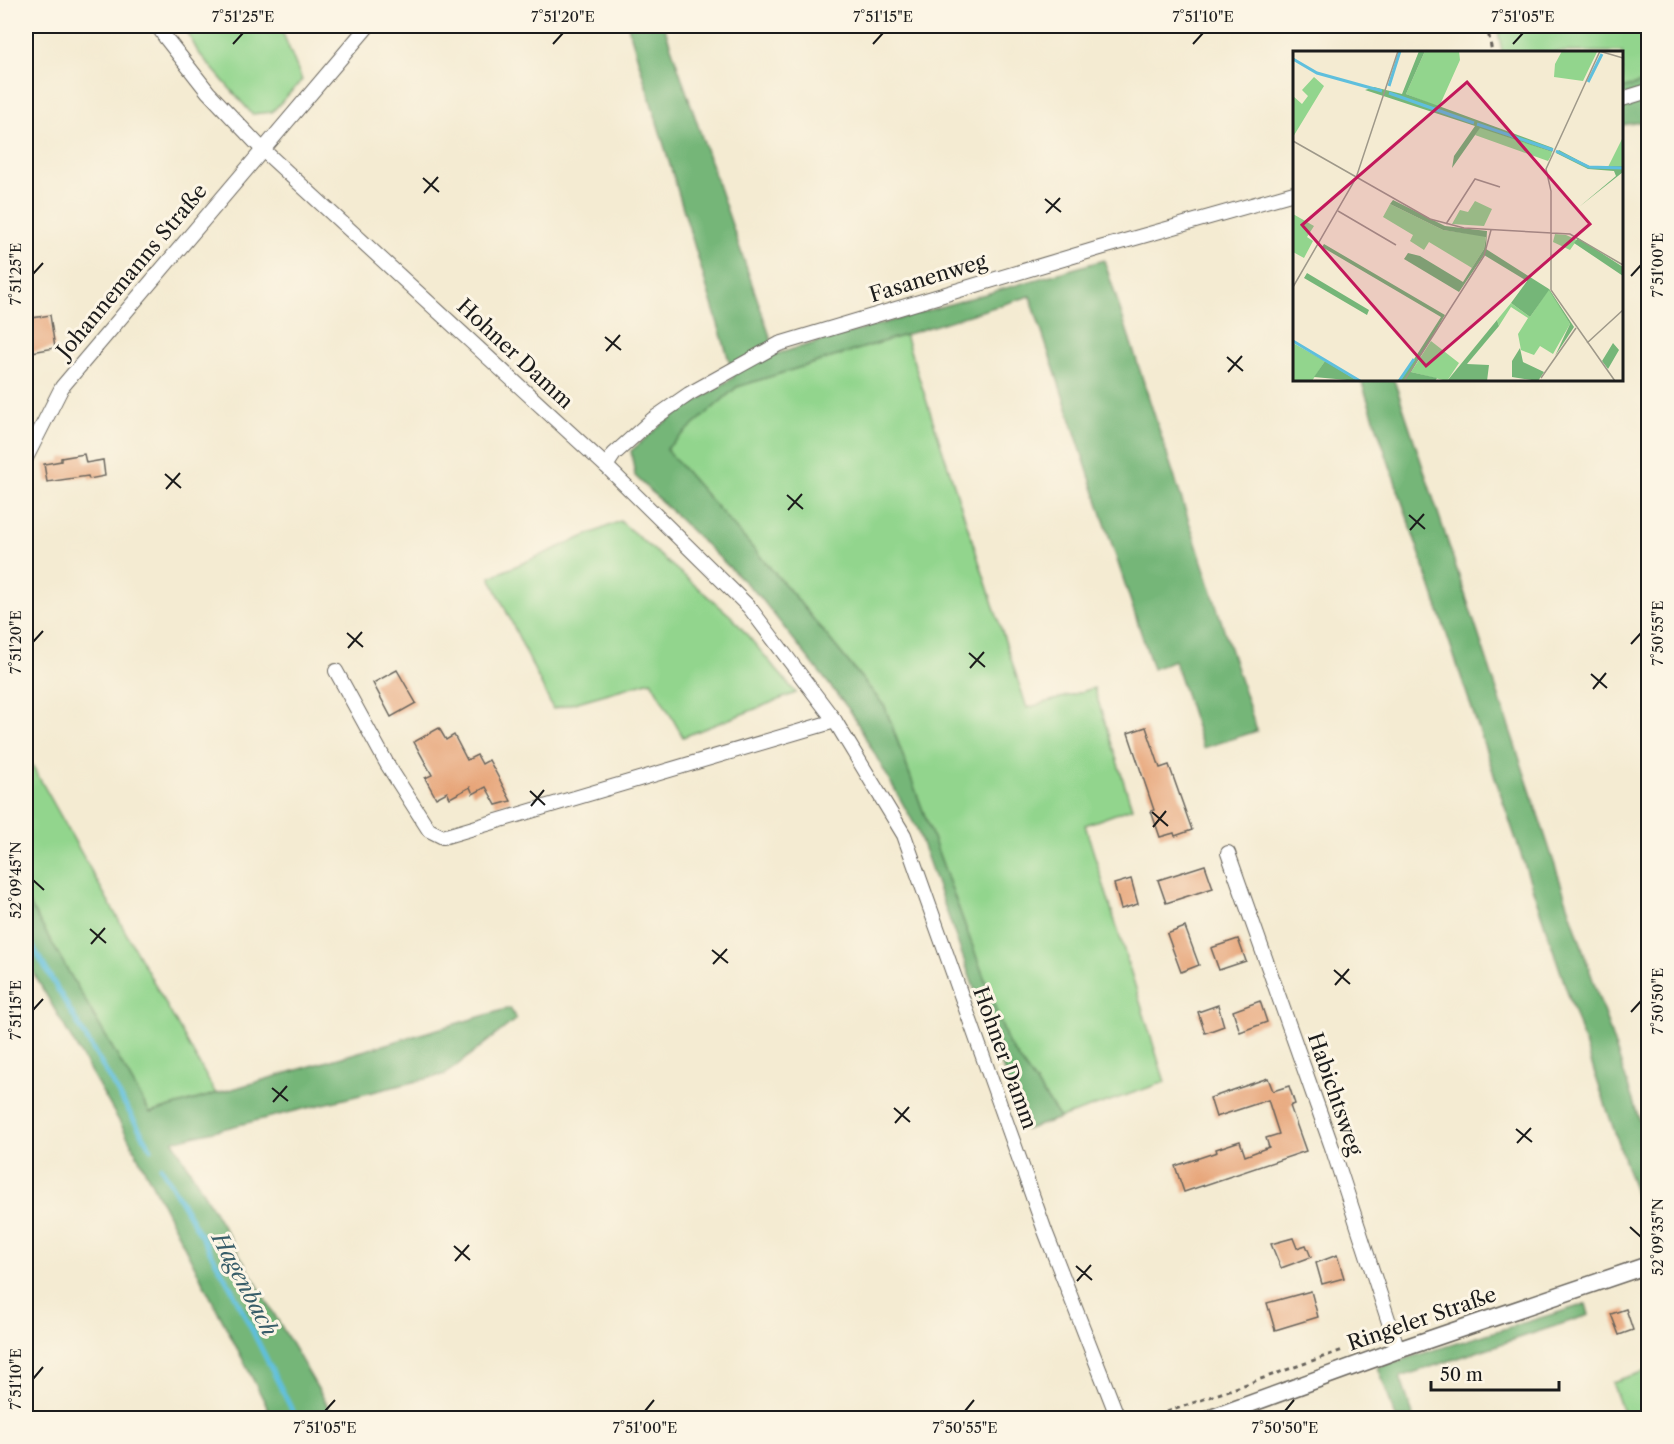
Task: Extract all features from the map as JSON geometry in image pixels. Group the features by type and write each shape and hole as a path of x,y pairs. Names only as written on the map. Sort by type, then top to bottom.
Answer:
{"street":[{"name":"Hohner Damm","path":"158,26 208,92 262,149 606,466 749,607 835,721 904,835 1045,1231 1118,1419"},
{"name":"Johannemanns Straße","path":"26,458 62,387 368,26"},
{"path":"1623,99 1648,91"},
{"name":"Fasanenweg","path":"606,466 614,454 653,419 689,394 779,344 1293,193"},
{"path":"336,671 387,764 429,830 443,837 835,721"},
{"name":"Habichtsweg","path":"1228,853 1334,1153 1398,1350"},
{"name":"Ringeler Straße","path":"1211,1419 1398,1350 1648,1264"}],"path":[{"path":"1487,26 1492,51"}],"green space":[{"path":"184,26 280,26 302,80 272,112 252,114 198,52"},
{"path":"628,26 664,26 776,354 1104,260 1257,731 1203,748 1174,660 1153,669 1030,296 737,387 666,449 787,587 885,707 1008,1043 1060,1118 1025,1130 917,829 851,712 760,597 635,476 631,451 662,424 734,377"},
{"path":"1497,26 1648,26 1648,81 1623,89 1623,51 1502,51"},
{"path":"1648,81 1648,121 1623,125 1623,89"},
{"path":"905,335 1027,708 1094,688 1132,808 1085,825 1165,1082 1060,1118 1008,1043 885,707 787,587 665,449 737,387"},
{"path":"1361,381 1394,381 1648,1146 1648,1221 1645,1222"},
{"path":"620,521 732,617 796,693 683,737 651,681 553,709 490,577"},
{"path":"26,754 216,1094 150,1113 26,898"},
{"path":"26,898 150,1113 510,1008 516,1019 446,1074 173,1141 335,1418 273,1418 122,1126 26,960"},
{"path":"1586,1304 1589,1315 1400,1377 1414,1418 1396,1418 1378,1367"},
{"path":"1648,1370 1648,1418 1625,1418 1612,1382"}],"building":[{"path":"50,315 55,348 26,353 26,319"},
{"path":"84,454 86,463 103,460 105,476 47,482 44,464"},
{"path":"397,670 416,703 391,717 373,683"},
{"path":"1146,727 1160,768 1169,765 1192,830 1175,836 1174,833 1160,837 1151,811 1154,810 1128,733"},
{"path":"439,728 446,740 454,735 467,760 477,755 482,764 489,760 511,801 496,805 486,787 473,794 470,787 450,798 447,792 436,798 425,778 432,775 414,742"},
{"path":"1205,865 1213,888 1166,903 1158,880"},
{"path":"1131,879 1138,904 1121,909 1114,884"},
{"path":"1185,927 1199,965 1181,972 1167,934"},
{"path":"1238,939 1246,961 1219,970 1211,948"},
{"path":"1260,1001 1267,1022 1240,1032 1233,1011"},
{"path":"1218,1005 1224,1026 1205,1033 1198,1012"},
{"path":"1268,1078 1273,1091 1289,1086 1295,1104 1290,1106 1306,1151 1184,1192 1175,1166 1217,1152 1216,1149 1240,1141 1245,1156 1269,1147 1266,1138 1279,1134 1268,1100 1216,1117 1210,1098"},
{"path":"1293,1238 1297,1248 1306,1245 1311,1257 1281,1268 1271,1244"},
{"path":"1337,1255 1344,1278 1322,1284 1316,1263"},
{"path":"1311,1291 1318,1317 1275,1330 1267,1303"},
{"path":"1626,1309 1633,1330 1619,1335 1611,1314"}],"waterway":[{"name":"Hagenbach","path":"26,935 151,1149"},
{"name":"Hagenbach","path":"161,1167 230,1286 296,1418"}]}
